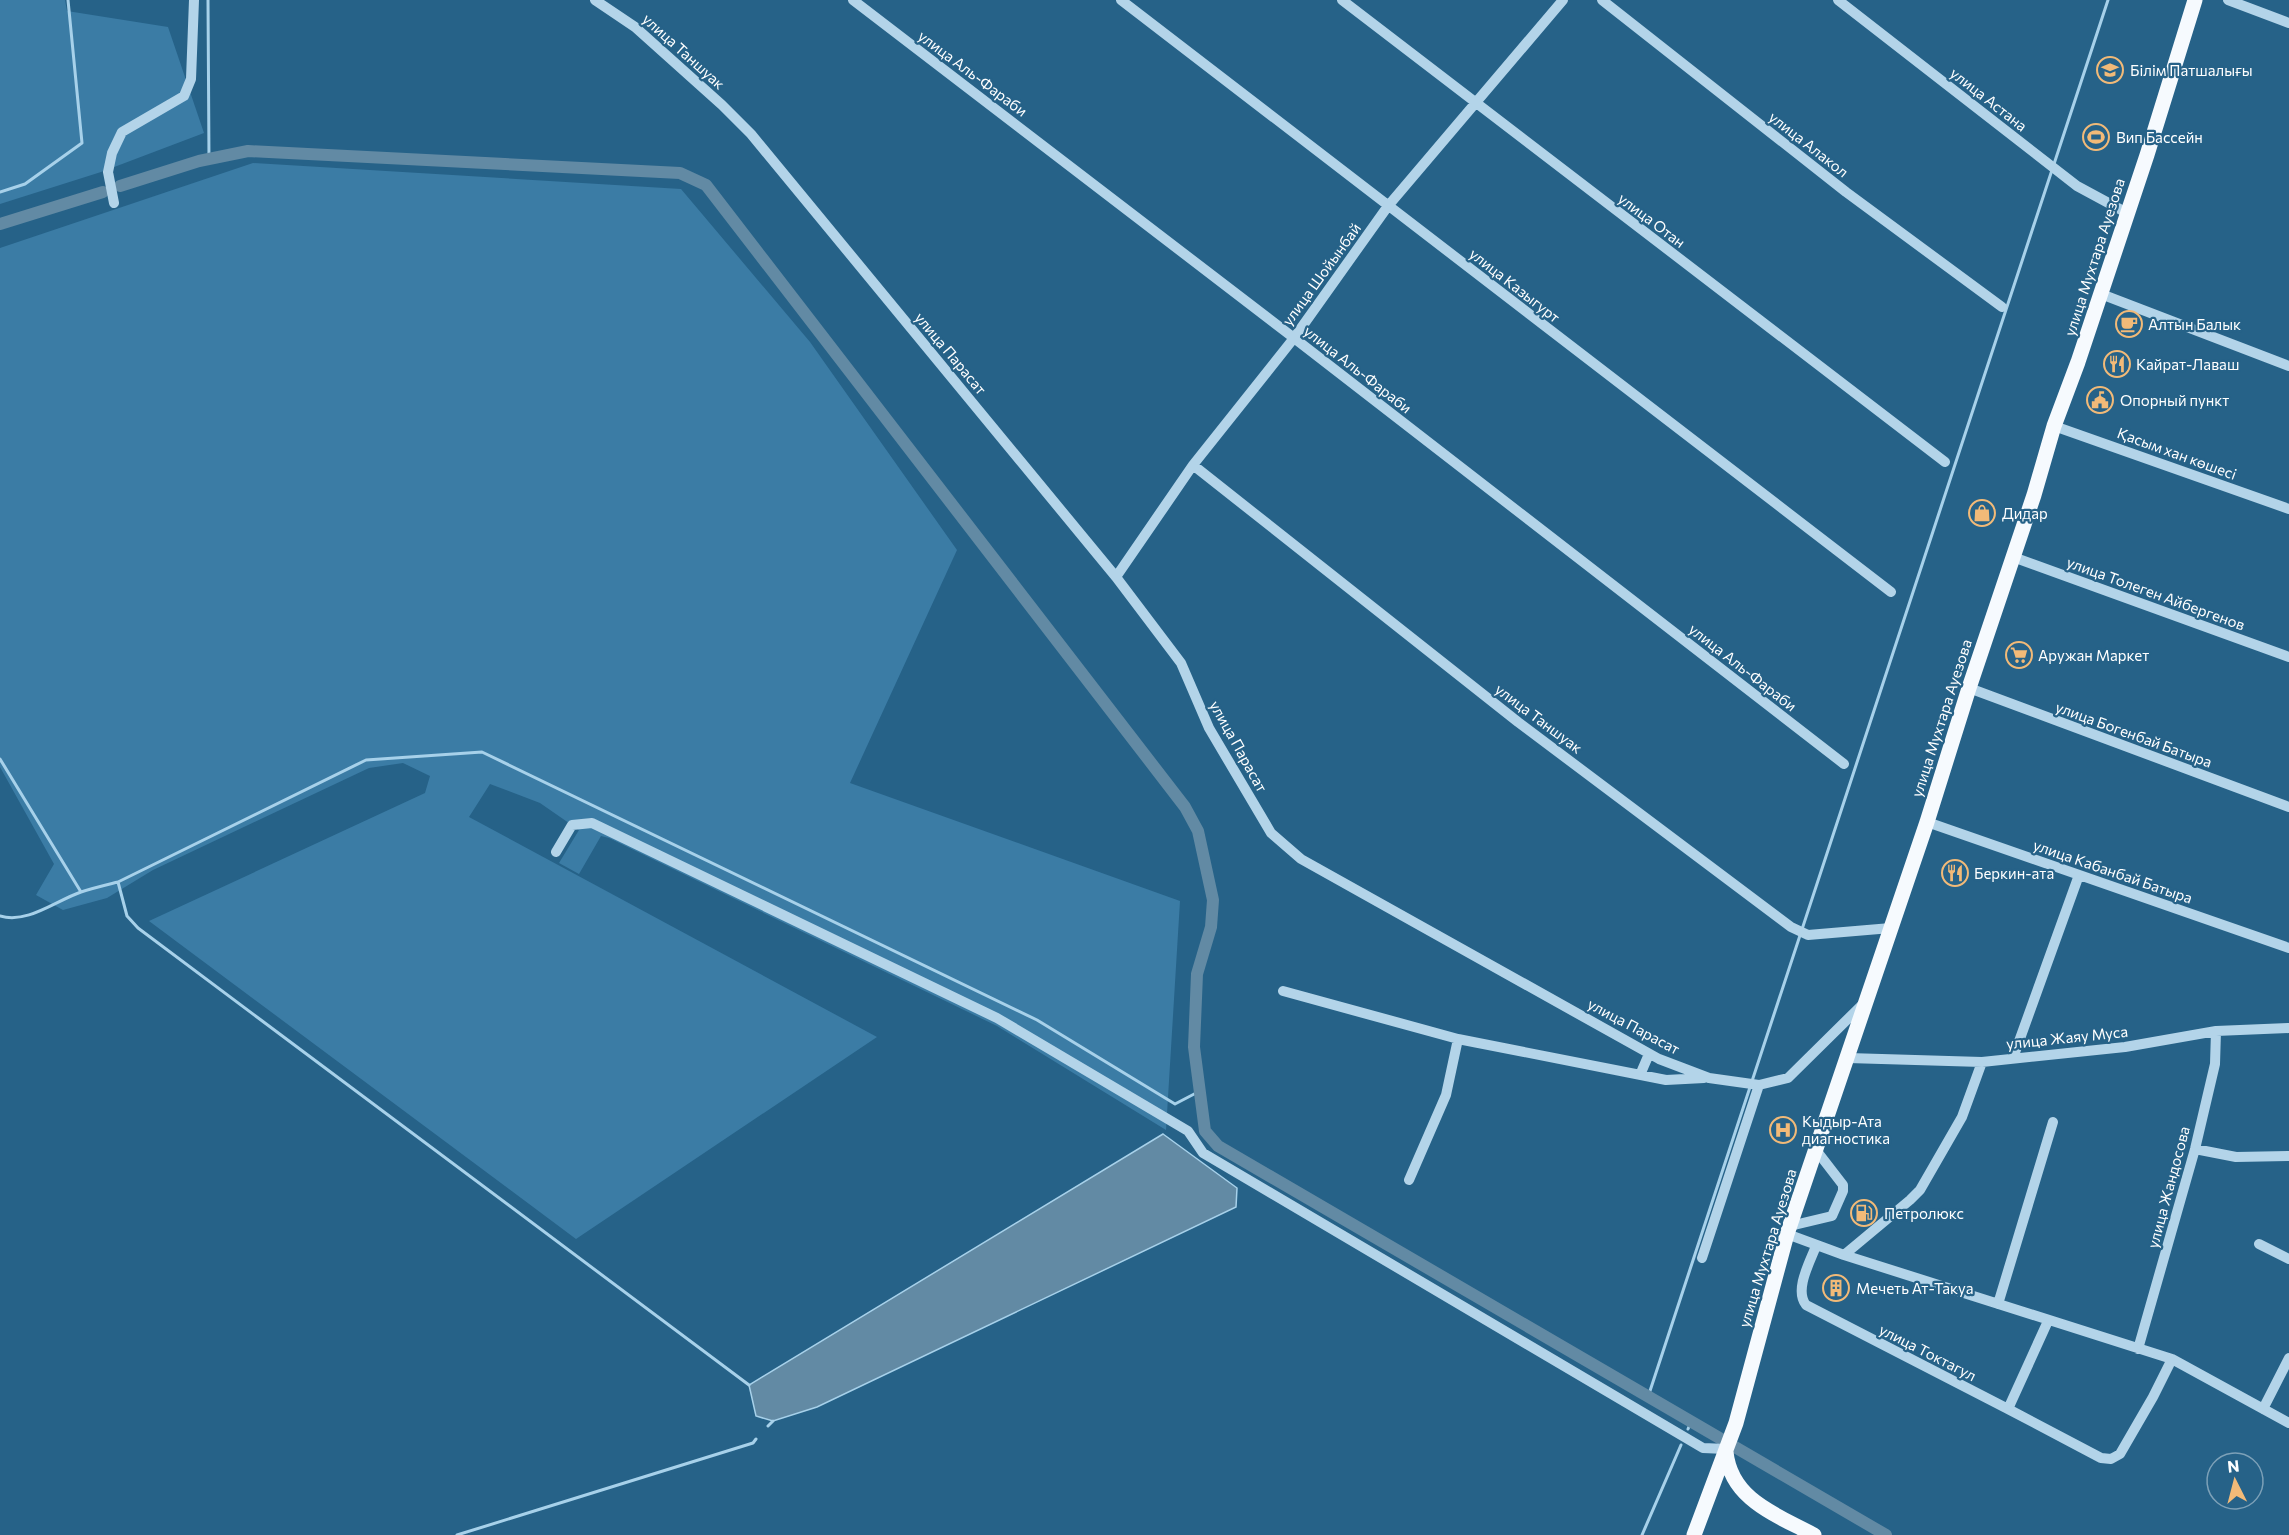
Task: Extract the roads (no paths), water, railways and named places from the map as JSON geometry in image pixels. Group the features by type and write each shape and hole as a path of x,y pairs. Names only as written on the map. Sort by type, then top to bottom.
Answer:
{"main road":[{"name":"улица Мухтара Ауезова","path":"1694,1535 1736,1423 1789,1230 1927,822 2054,426 2101,294 2195,0"},
{"path":"1725,1449 1736,1482 1751,1500 1814,1535"}],"street":[{"path":"114,203 108,172 112,153 122,132 184,96 191,79 194,0"},
{"name":"улица Таншуак","path":"595,0 635,27 722,105"},
{"name":"улица Аль-Фараби","path":"853,0 1844,764"},
{"name":"улица Казыгурт","path":"1121,0 1891,592"},
{"name":"улица Отан","path":"1342,0 1945,462"},
{"name":"улица Шойынбай","path":"1116,577 1193,465 1294,338 1388,206 1563,0"},
{"name":"улица Алакол","path":"1602,0 1846,192 2002,307"},
{"name":"улица Астана","path":"1838,0 2077,186 2127,213"},
{"path":"2228,0 2289,23"},
{"name":"улица Парасат","path":"722,105 751,134 1116,577 1181,663 1209,728 1271,833 1301,859 1649,1054 1709,1078 1754,1084 1788,1078 1868,1000"},
{"path":"2101,294 2289,366"},
{"name":"Қасым хан көшесі","path":"2054,426 2289,509"},
{"name":"улица Таншуак","path":"1193,465 1518,722 1802,932 1891,928"},
{"name":"улица Толеген Айбергенов","path":"2013,557 2289,657"},
{"name":"улица Богенбай Батыра","path":"1969,688 2289,807"},
{"name":"улица Кабанбай Батыра","path":"1927,822 2289,948"},
{"path":"556,852 572,825 592,823 997,1018 1188,1131 1203,1153 1703,1448 1725,1449"},
{"path":"2013,1058 2079,875"},
{"path":"1283,992 1458,1039 1666,1080 1709,1078"},
{"name":"улица Жаяу Муса","path":"1848,1058 1982,1062 2126,1047 2216,1031 2289,1028"},
{"name":"улица Жандосова","path":"2138,1349 2195,1149 2215,1064 2216,1031"},
{"path":"1409,1180 1446,1095 1458,1039"},
{"path":"1640,1075 1649,1054"},
{"path":"1844,1255 1920,1190 1962,1117 1982,1062"},
{"path":"1702,1258 1754,1084"},
{"path":"1998,1304 2053,1122"},
{"path":"2195,1149 2236,1157 2289,1156"},
{"path":"1789,1230 1832,1216 1843,1191 1842,1185 1816,1150"},
{"path":"1789,1230 1816,1246 2172,1359 2289,1423"},
{"path":"2259,1244 2289,1259"},
{"name":"улица Токтагул","path":"1816,1246 1803,1286 1802,1300 1806,1305 2008,1409"},
{"path":"2048,1321 2008,1409 2102,1458 2112,1459 2120,1454 2172,1359"},
{"path":"2263,1409 2289,1358"}],"waterway":[{"path":"0,192 25,184 82,143 68,0"},
{"path":"208,0 209,159"},
{"path":"2054,164 2108,0"},
{"path":"120,186 199,161 248,151 680,173 706,185 1185,807 1198,831 1213,900 1211,927 1197,974 1194,1047 1205,1131 1218,1146 1886,1535"},
{"path":"1648,1397 2052,170"},
{"path":"0,224 103,192"},
{"path":"0,916 21,917 81,892 118,882 366,760 482,752 1037,1020 1175,1104 1198,1092"},
{"path":"0,759 81,892"},
{"path":"118,882 127,916 138,928 749,1385"},
{"path":"768,1426 773,1421"},
{"path":"1688,1429 1691,1422"},
{"path":"457,1535 753,1443 756,1439"},
{"path":"1642,1535 1681,1445"}],"place":[{"name":"Білім Патшалығы","path":"2110,70"},
{"name":"Вип Бассейн","path":"2096,137"},
{"name":"Алтын Балык","path":"2129,324"},
{"name":"Кайрат-Лаваш","path":"2117,364"},
{"name":"Опорный пункт","path":"2100,400"},
{"name":"Дидар","path":"1982,513"},
{"name":"Аружан Маркет","path":"2019,655"},
{"name":"Беркин-ата","path":"1955,873"},
{"name":"Кыдыр-Ата диагностика","path":"1783,1130"},
{"name":"Петролюкс","path":"1864,1213"},
{"name":"Мечеть Ат-Такуа","path":"1836,1288"}]}
